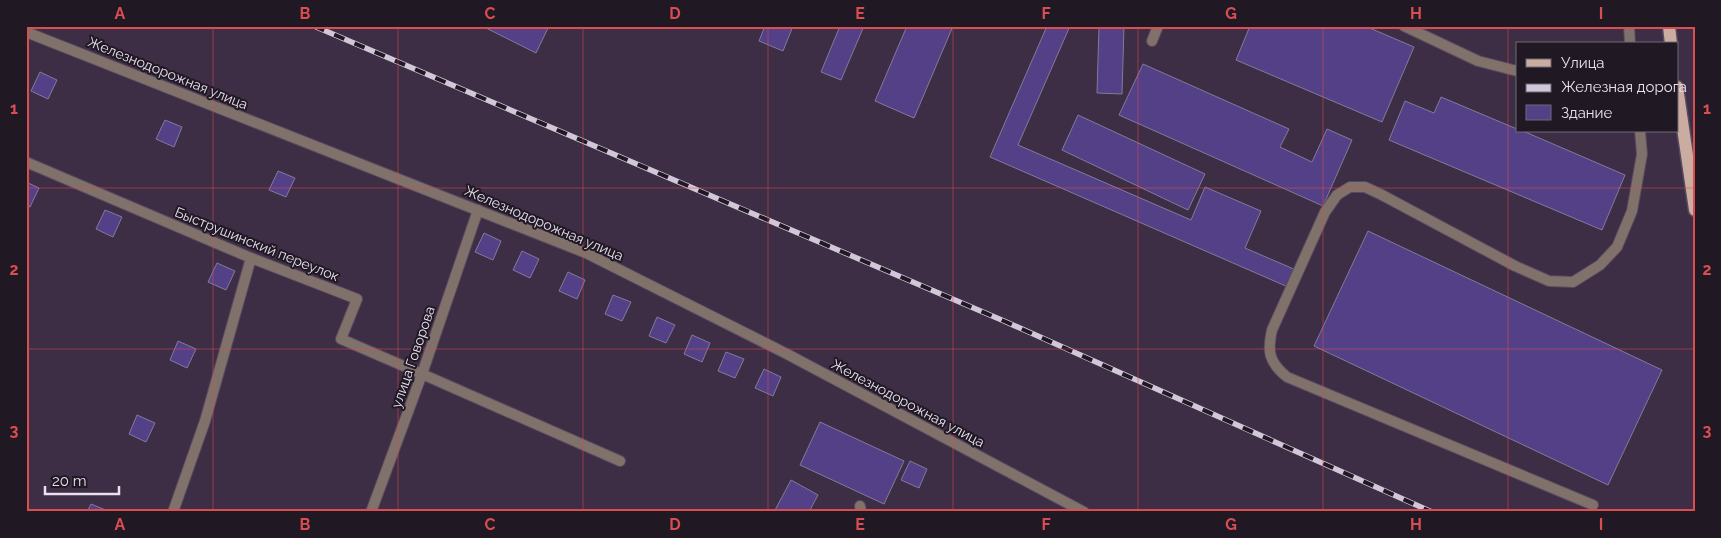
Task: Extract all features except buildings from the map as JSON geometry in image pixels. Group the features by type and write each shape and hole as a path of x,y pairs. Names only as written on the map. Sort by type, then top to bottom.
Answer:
{"main road":[{"path":"1669,26 1671,42"},
{"path":"1678,93 1695,210"}],"street":[{"path":"1152,41 1158,26"},
{"path":"1404,26 1478,61 1516,71"},
{"path":"1628,26 1630,42"},
{"name":"Железнодорожная улица","path":"26,32 586,253 787,354 1084,512"},
{"path":"1593,505 1286,377 1277,368 1270,355 1269,345 1272,330 1325,212 1337,194 1350,187 1365,187 1515,266 1549,281 1573,282 1600,265 1616,248 1632,211 1642,154 1640,132"},
{"name":"Быструшинский переулок","path":"26,162 251,258 357,299 341,339 422,374"},
{"name":"улица Говорова","path":"372,512 478,210"},
{"path":"173,512 205,421 251,258"},
{"path":"422,374 620,461"}],"railway":[{"path":"314,26 1004,321 1432,512"}]}
